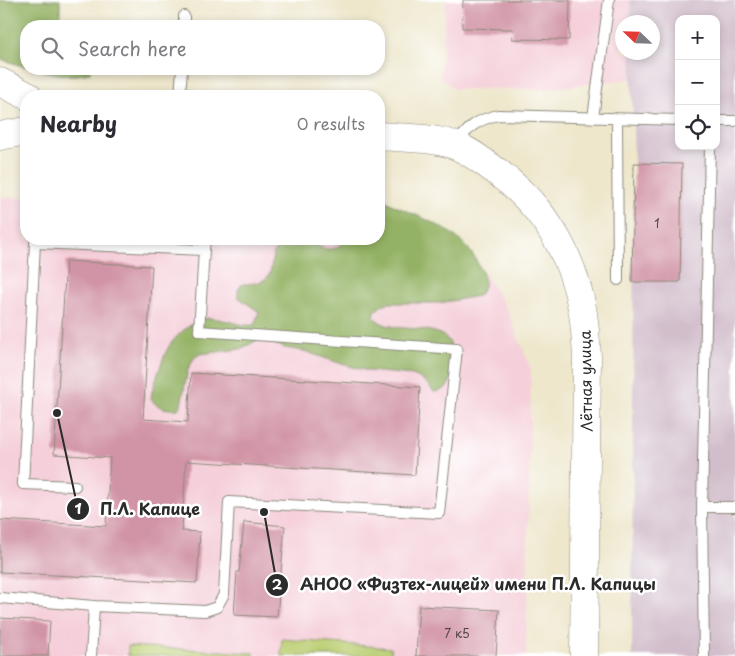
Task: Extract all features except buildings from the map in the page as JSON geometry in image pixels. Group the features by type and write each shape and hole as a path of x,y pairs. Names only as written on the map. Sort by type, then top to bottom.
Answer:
{"street":[{"path":"0,82 20,92"},
{"path":"0,117 20,118"},
{"path":"0,136 20,132"},
{"name":"Лётная улица","path":"385,136 433,140 455,145 477,158 510,182 541,213 558,238 572,271 582,309 587,358 584,656"}],"lane":[{"path":"593,118 610,0"},
{"path":"180,90 182,75"},
{"path":"455,145 469,127 483,118 498,115 675,120"},
{"path":"617,119 618,280"},
{"path":"720,121 735,121"},
{"path":"704,656 702,507 710,150"},
{"path":"35,245 22,484 75,486"},
{"path":"83,245 204,250"},
{"path":"0,598 94,606 204,611 217,607 224,594 229,502 439,513 457,349 198,331 204,245"},
{"path":"702,507 735,507"},
{"path":"91,656 94,606"}],"shaded area":[{"path":"446,0 630,0 631,15 615,15 615,60 631,60 631,79 544,89 454,89 440,77"},
{"path":"630,0 735,0 735,656 632,656 634,163 631,60 660,60 660,15 631,15"},
{"path":"0,197 20,198 20,245 385,245 385,240 459,247 486,275 507,310 531,369 526,656 0,656"}],"green space":[{"path":"0,0 60,0 62,20 20,20 20,65 0,59"},
{"path":"385,200 440,226 466,246 484,277 484,284 478,296 440,303 387,303 375,311 374,317 388,326 435,332 449,341 453,360 449,383 446,387 434,392 425,381 413,375 368,371 304,351 285,348 265,340 258,340 240,349 200,354 194,358 188,369 181,405 178,409 163,408 153,402 151,399 152,392 168,348 185,329 197,321 208,318 243,325 254,325 259,312 238,297 238,290 242,284 256,283 265,279 269,274 277,246 315,245 333,249 340,246 385,245"},
{"path":"282,639 391,648 391,656 281,656"},
{"path":"128,646 254,653 254,656 128,656"}],"place":[{"name":"П.Л. Капице","path":"57,413"},
{"name":"АНОО «Физтех-лицей» имени П.Л. Капицы","path":"264,512"}]}
